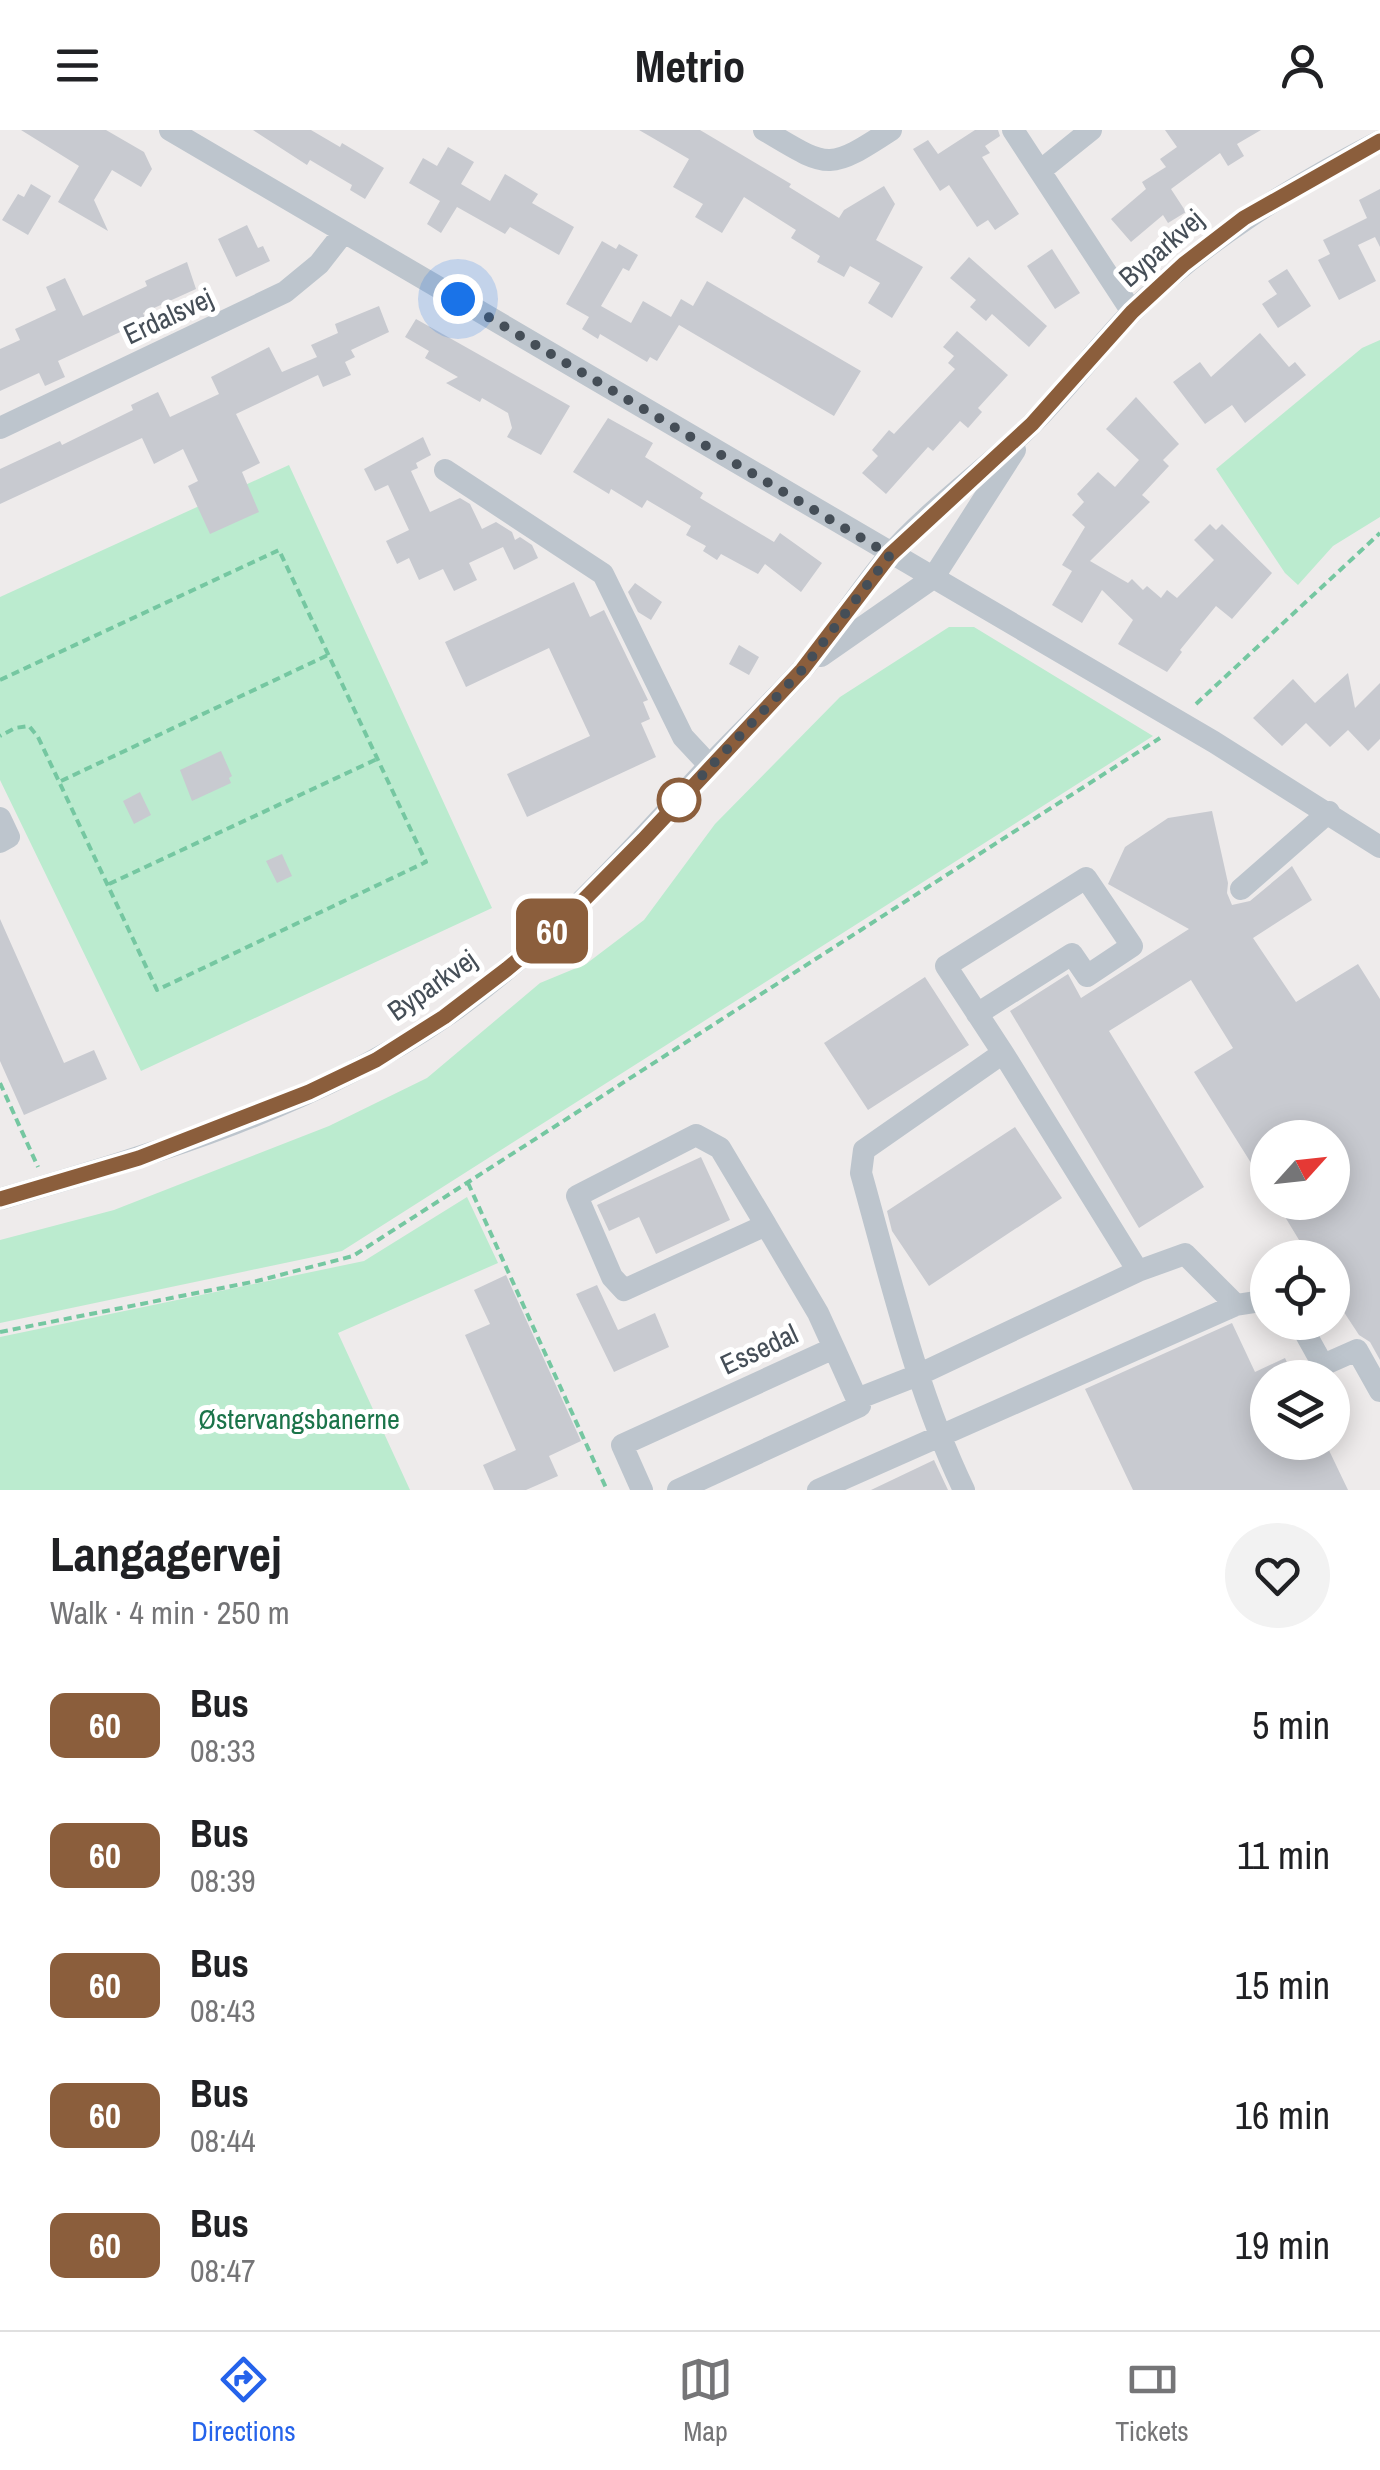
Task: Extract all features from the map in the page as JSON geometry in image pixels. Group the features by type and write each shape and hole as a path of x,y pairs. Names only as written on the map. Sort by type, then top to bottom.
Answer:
{"street":[{"path":"170,130 1178,722 1380,847"},
{"path":"764,130 823,162 849,158 891,130"},
{"path":"1013,130 1132,312"},
{"path":"1040,172 1091,130"},
{"name":"Byparkvej","path":"0,1199 139,1158 309,1092 376,1060 444,1017 554,930 643,840 802,670 890,555 1032,424 1132,312 1184,264 1244,218 1281,194 1370,153 1380,141"},
{"name":"Erdalsvej","path":"0,428 285,292 319,264 344,232"},
{"name":"Byparkvej","path":"802,670 933,578 1032,424"},
{"path":"446,470 603,574 683,737 710,766"},
{"path":"1241,888 1328,812"},
{"path":"0,818 9,837 0,842"},
{"path":"977,1014 1072,954 1087,976 1132,946 1086,878 946,966 1138,1271"},
{"path":"964,1490 938,1435 918,1375 860,1173 864,1150 1002,1054"},
{"path":"766,1225 624,1290 612,1277 577,1196 696,1135 720,1148 818,1312 834,1348"},
{"path":"678,1490 860,1406 857,1399 918,1375 1138,1271 1185,1254 1236,1304"},
{"path":"818,1490 1236,1304 1250,1302"},
{"path":"1309,1340 1323,1364 1357,1350 1380,1391"},
{"name":"Essedal","path":"642,1490 622,1445 834,1348 857,1399"}],"path":[{"path":"0,1332 258,1282 353,1256 1149,748 1380,532"},
{"path":"0,680 279,550 426,862 157,990 38,736 29,726 0,736"},
{"path":"60,781 328,654"},
{"path":"109,884 377,759"},
{"path":"0,1084 46,1185"},
{"path":"468,1184 607,1490"}],"green space":[{"path":"1380,340 1380,517 1333,546 1298,585 1285,573 1216,469 1362,348"},
{"path":"289,465 492,908 141,1071 0,780 0,597"},
{"path":"949,627 974,627 1153,736 342,1251 0,1323 0,1240 114,1210 329,1126 427,1078 540,983 586,964 644,920 715,824 840,697"},
{"name":"Østervangsbanerne","path":"467,1197 498,1263 338,1333 410,1490 0,1490 0,1337 364,1261"}],"building":[{"path":"21,130 106,130 144,152 152,169 141,187 112,170 94,200 108,231 58,202 79,166"},
{"path":"253,130 311,130 384,168 365,199 350,190 352,185 310,160 307,165"},
{"path":"639,130 700,130 791,184 789,187 839,218 844,210 884,186 895,204 876,240 923,267 892,318 868,303 880,283 850,266 844,277 817,262 820,256 791,238 796,230 744,197 722,233 695,217 703,204 673,187 689,159"},
{"path":"975,130 998,130 1000,136 985,146 990,153 982,157 1019,214 995,230 988,220 977,227 949,185 940,191 913,149 928,140 938,154"},
{"path":"1165,130 1261,130 1237,144 1244,156 1228,166 1220,153 1171,189 1186,212 1168,223 1163,215 1131,242 1111,219 1146,189 1142,182 1166,167 1160,159 1177,147"},
{"path":"448,147 474,162 461,184 490,201 505,174 538,194 532,203 574,227 559,255 510,227 505,234 457,207 441,233 427,224 440,201 409,183 423,158 437,166"},
{"path":"31,184 51,196 28,235 2,220 18,194 24,197"},
{"path":"1380,189 1380,247 1375,237 1358,245 1376,281 1339,300 1318,260 1330,254 1323,240 1367,218 1359,200"},
{"path":"247,225 258,248 263,246 270,261 236,277 218,239"},
{"path":"602,241 616,249 619,244 638,255 629,271 623,268 601,306 631,323 643,301 671,317 681,299 693,306 707,281 861,371 834,416 679,325 657,361 650,357 647,362 600,334 598,339 582,329 589,317 566,304"},
{"path":"1052,249 1080,293 1055,309 1027,266"},
{"path":"969,257 1047,326 1029,347 992,314 986,321 970,307 976,300 950,278"},
{"path":"187,262 196,289 143,313 146,320 58,361 65,377 45,386 39,373 0,391 0,349 20,340 15,329 56,310 46,287 65,278 83,316"},
{"path":"1287,269 1311,306 1278,328 1262,304 1277,294 1268,281"},
{"path":"379,306 389,332 351,350 355,357 345,362 351,375 323,387 318,375 236,414 260,463 242,472 259,512 210,534 188,486 198,481 183,449 154,464 142,438 0,504 0,469 60,441 62,445 133,410 131,405 158,392 170,417 219,394 211,377 269,347 282,372 317,357 311,345 338,333 335,324"},
{"path":"416,319 570,406 541,455 507,437 512,428 508,413 446,383 458,377 425,358 429,351 405,337"},
{"path":"957,331 1008,375 978,408 982,412 968,428 960,421 933,451 928,447 886,494 862,473 878,456 872,450 889,430 894,434 955,369 948,363 954,356 943,347"},
{"path":"1260,333 1289,367 1295,362 1306,375 1245,423 1232,405 1205,424 1173,382 1200,362 1211,377"},
{"path":"1136,397 1179,444 1163,460 1169,466 1142,495 1150,502 1090,561 1128,583 1132,579 1143,590 1147,586 1161,598 1167,590 1177,598 1214,560 1194,540 1210,524 1216,530 1222,524 1272,573 1232,619 1216,606 1167,672 1118,644 1133,620 1102,590 1082,623 1052,605 1072,571 1062,565 1085,527 1072,515 1084,502 1077,494 1098,472 1115,487 1139,460 1106,429"},
{"path":"608,418 653,443 645,457 703,493 700,498 774,542 780,533 822,563 801,592 765,564 758,574 721,554 717,560 703,551 706,546 686,535 691,526 647,500 642,508 573,472"},
{"path":"423,437 431,455 416,463 418,468 411,471 430,512 460,498 470,504 482,529 496,522 512,532 515,540 520,537 532,545 538,558 514,570 503,547 469,563 477,580 454,591 443,569 419,580 409,558 397,564 386,541 409,530 388,485 375,491 364,469"},
{"path":"574,582 590,617 604,610 648,700 643,702 650,719 641,723 656,757 527,817 507,774 590,736 549,648 466,687 445,642"},
{"path":"635,583 662,602 651,620 638,612 628,592"},
{"path":"739,645 759,657 749,675 729,664"},
{"path":"1348,673 1355,708 1380,683 1380,739 1368,751 1348,730 1330,747 1306,723 1282,746 1253,718 1293,679 1315,703"},
{"path":"221,751 232,776 231,783 192,801 180,770"},
{"path":"140,792 151,815 134,824 123,801"},
{"path":"1212,811 1232,905 1250,901 1292,866 1312,900 1253,938 1296,1002 1358,964 1380,999 1380,1360 1370,1342 1359,1335 1350,1321 1350,1240 1299,1240 1287,1220 1350,1220 1350,1120 1250,1120 1250,1161 1194,1072 1233,1048 1191,980 1109,1031 1204,1187 1139,1228 1010,1011 1068,974 1081,998 1189,929 1108,884 1125,847 1168,818"},
{"path":"282,854 292,876 277,883 266,861"},
{"path":"0,919 64,1063 94,1050 107,1079 24,1115 0,1061"},
{"path":"925,977 969,1045 868,1110 824,1043"},
{"path":"1015,1127 1062,1198 929,1286 892,1231 887,1211"},
{"path":"701,1157 730,1220 656,1254 639,1217 609,1231 597,1205"},
{"path":"506,1275 581,1441 549,1456 558,1476 526,1490 494,1490 483,1465 516,1450 465,1335 490,1324 474,1290"},
{"path":"597,1285 618,1330 655,1313 669,1347 614,1372 576,1294"},
{"path":"1232,1323 1250,1361 1250,1460 1334,1460 1348,1490 1133,1490 1085,1389"},
{"path":"934,1460 948,1490 871,1490"}],"bus line":[{"name":"60","path":"0,1199 139,1158 309,1092 376,1060 444,1017 507,969 554,930 643,840 802,670 890,555 1032,424 1132,312 1184,264 1244,218 1380,141"}],"route":[{"path":"458,299 890,555 802,670 679,800"}]}
